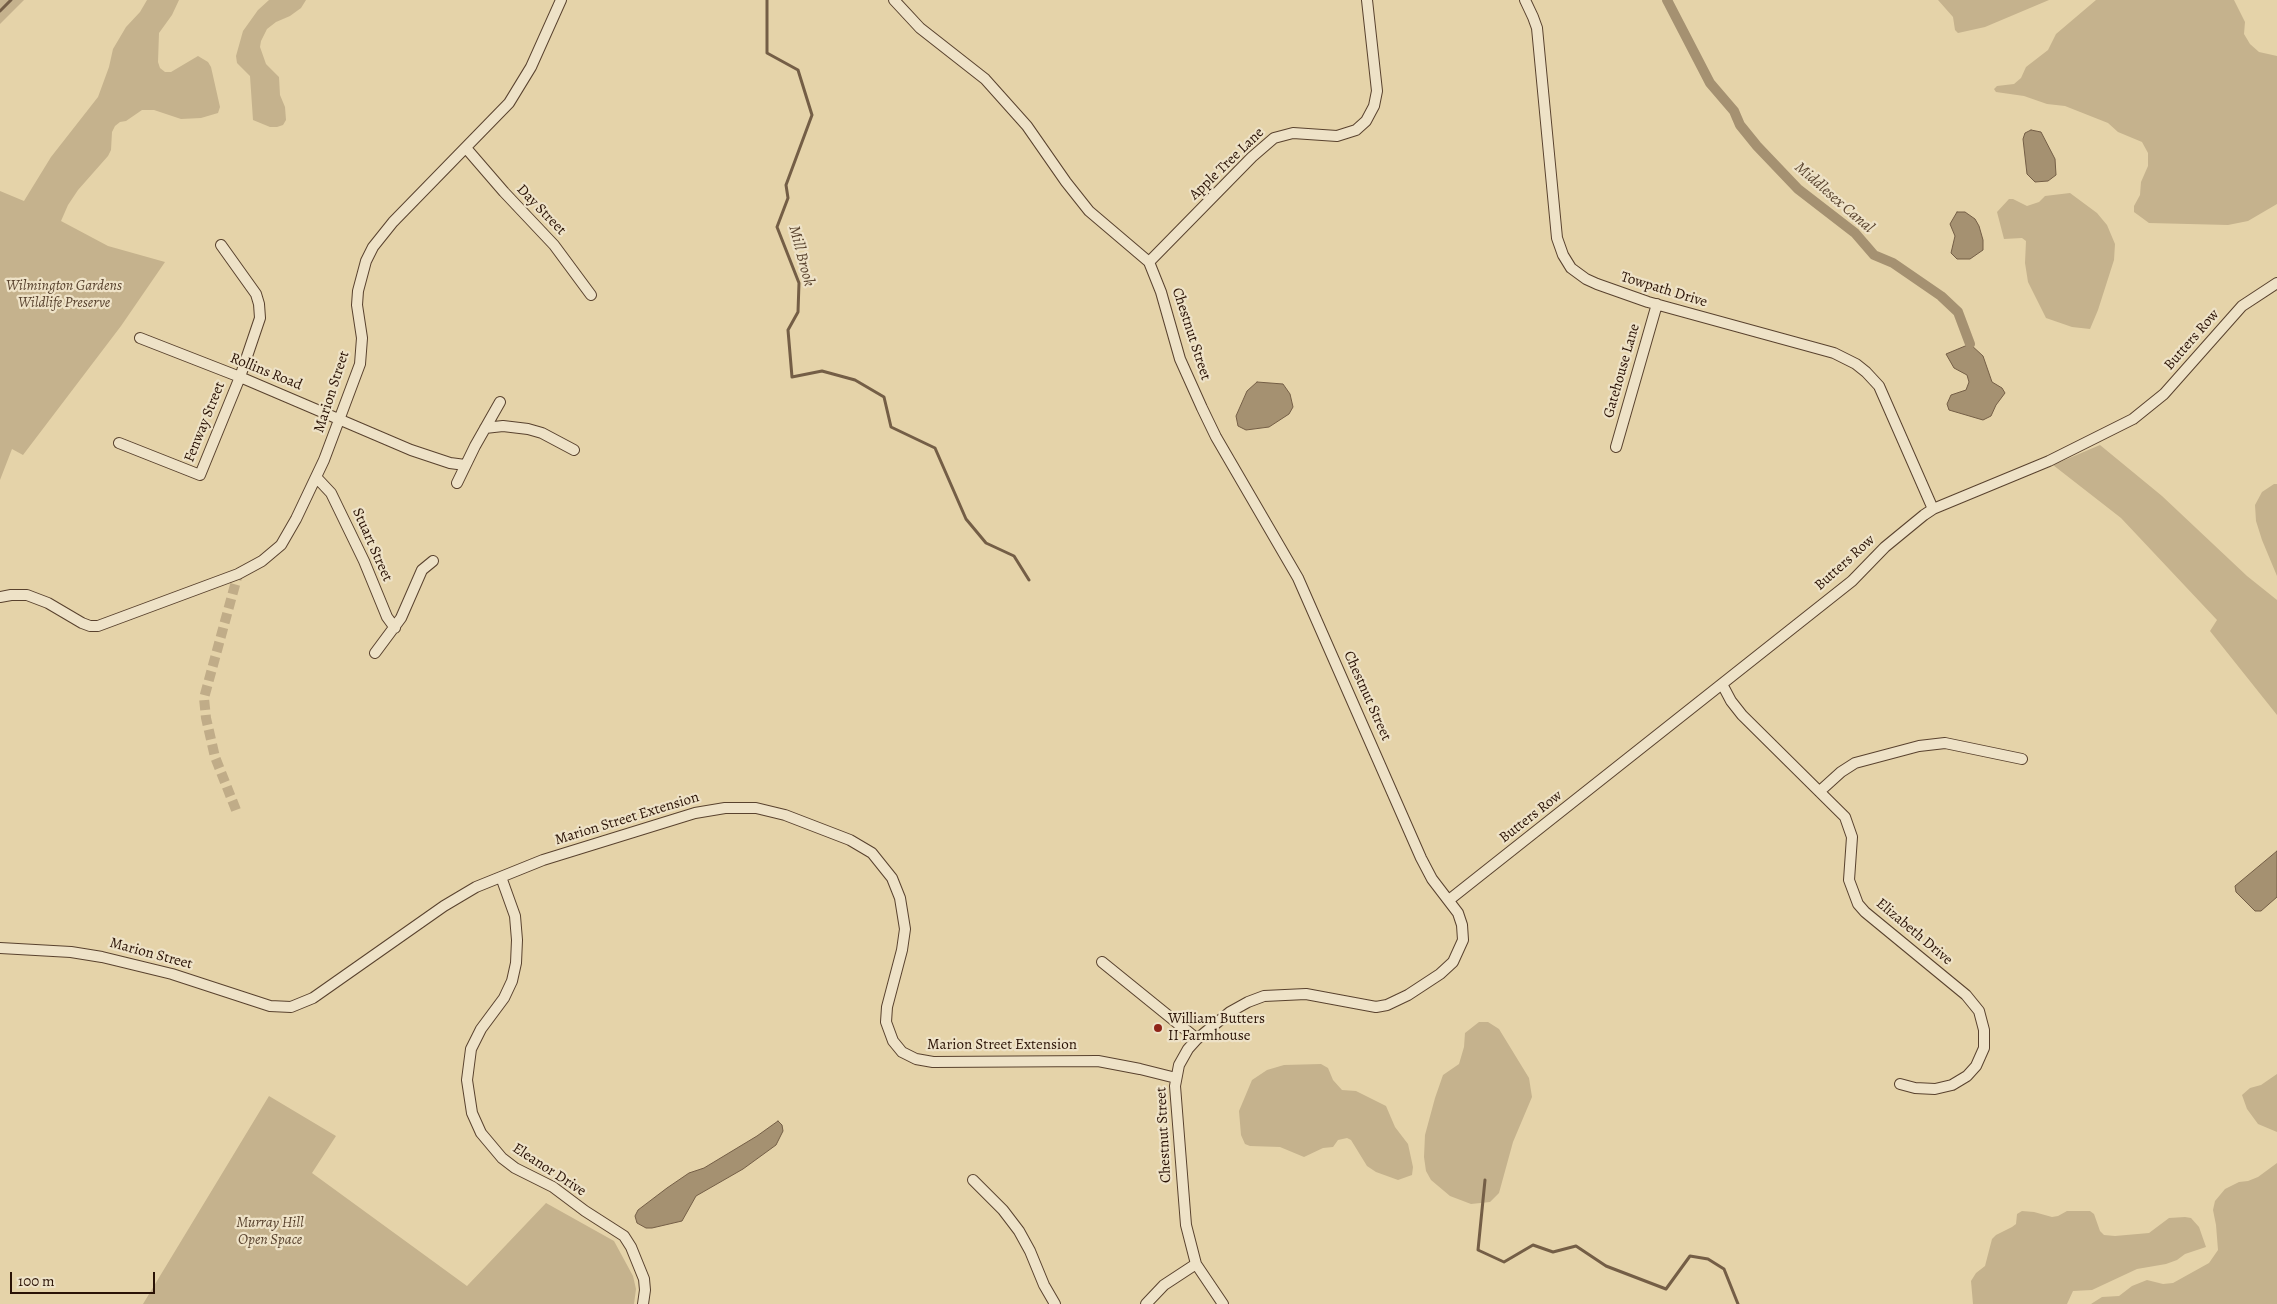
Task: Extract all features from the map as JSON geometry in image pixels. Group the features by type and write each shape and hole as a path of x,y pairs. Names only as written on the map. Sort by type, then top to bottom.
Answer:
{"street":[{"name":"Marion Street","path":"0,598 10,595 27,595 48,603 82,623 94,626 238,574 262,560 281,545 316,477 360,364 362,351 358,291 366,261 373,247 392,222 509,103 531,67 561,0"},
{"name":"Chestnut Street","path":"894,0 920,28 985,79 1027,126 1089,211 1149,262 1161,292 1180,359 1202,408 1216,437 1294,570 1421,858 1432,879 1449,900 1462,926 1463,940 1459,952 1446,969 1408,995 1376,1007 1312,994 1264,996 1230,1012 1196,1039 1181,1062 1176,1078 1177,1130 1182,1198 1189,1243 1196,1264 1224,1304"},
{"name":"Apple Tree Lane","path":"1149,262 1269,141 1278,136 1293,133 1337,136 1356,130 1366,121 1374,106 1376,91 1367,0"},
{"name":"Towpath Drive","path":"1525,0 1537,28 1555,227 1563,255 1576,272 1586,280 1657,304 1834,353 1862,368 1879,386 1933,509"},
{"name":"Day Street","path":"466,148 554,245 591,296"},
{"name":"Fenway Street","path":"119,443 200,475 240,377 259,324 259,304 253,289 221,245"},
{"name":"Butters Row","path":"1449,900 1852,581 1899,534 1933,509 2049,460 2133,419 2153,404 2175,383 2242,306 2277,283"},
{"name":"Gatehouse Lane","path":"1616,447 1657,304"},
{"name":"Rollins Road","path":"140,338 240,377 412,450 450,463 466,465"},
{"path":"457,484 500,402"},
{"path":"485,428 503,426 528,429 542,433 574,450"},
{"name":"Stuart Street","path":"316,477 331,493 364,561 388,617 395,628"},
{"path":"375,653 395,628 422,570 433,561"},
{"name":"Elizabeth Drive","path":"1722,684 1742,716 1784,759 1842,812 1851,829 1852,850 1848,875 1851,890 1858,904 1865,912 1975,1004 1983,1023 1985,1042 1983,1053 1976,1066 1967,1076 1952,1085 1935,1089 1920,1089 1900,1084"},
{"path":"1820,791 1841,772 1855,763 1930,744 1952,744 2022,759"},
{"name":"Marion Street Extension","path":"291,1007 304,1003 329,988 460,896 501,877 554,856 710,809 756,808 785,815 862,846 880,861 892,878 900,898 905,929 902,950 886,1007 886,1022 892,1041 902,1052 916,1059 933,1062 1098,1061 1140,1068 1176,1078"},
{"name":"Eleanor Drive","path":"501,877 515,916 516,963 512,981 504,998 484,1024 471,1049 466,1080 472,1113 484,1137 502,1158 515,1168 553,1187 624,1236 644,1279 643,1304"},
{"name":"Marion Street","path":"0,948 71,952 102,957 172,974 270,1006 291,1007"},
{"path":"1102,962 1196,1039"},
{"path":"973,1180 1003,1210 1019,1231 1055,1304"},
{"path":"1146,1304 1164,1285 1184,1269 1196,1264"}],"green space":[{"path":"0,0 24,0 0,24"},
{"name":"Wilmington Gardens Wildlife Preserve","path":"147,0 179,0 172,15 159,33 158,62 160,68 165,72 171,72 198,56 208,62 211,67 220,107 218,113 201,118 181,119 154,110 142,110 126,121 120,122 112,132 111,150 108,156 78,190 68,205 61,221 108,246 165,262 121,326 23,455 12,449 0,480 0,191 24,201 51,157 98,97 109,67 113,49 126,27 140,12"},
{"path":"269,0 306,0 301,8 267,29 261,41 260,47 266,64 279,77 280,95 285,107 286,120 283,125 277,127 270,127 253,120 250,76 237,63 236,56 243,31 258,10"},
{"path":"1938,0 2049,0 1985,27 1958,33 1955,30 1953,17"},
{"path":"2096,0 2234,0 2245,22 2244,34 2250,44 2259,52 2277,56 2277,204 2248,221 2228,225 2149,223 2134,212 2134,206 2140,195 2141,182 2148,166 2148,153 2142,142 2118,132 2108,123 2065,106 2047,104 2024,96 1996,92 1994,89 1997,86 2014,84 2021,78 2026,67 2048,50 2056,34"},
{"path":"2070,193 2097,213 2107,225 2115,244 2114,260 2090,329 2072,327 2046,318 2028,282 2025,263 2026,241 2022,238 2004,239 1997,212 2009,199 2027,206 2039,202 2045,196"},
{"path":"2100,445 2162,496 2247,576 2277,600 2277,715 2210,631 2217,620 2121,518 2053,465"},
{"path":"2277,484 2277,576 2256,521 2255,505 2262,492"},
{"path":"1479,1022 1488,1022 1499,1029 1529,1078 1532,1097 1513,1142 1499,1193 1490,1202 1471,1204 1450,1196 1431,1180 1426,1171 1424,1157 1425,1135 1443,1075 1459,1064 1464,1047 1465,1033"},
{"path":"1321,1064 1328,1068 1333,1080 1342,1090 1356,1091 1386,1106 1395,1127 1408,1144 1413,1167 1412,1175 1398,1180 1376,1172 1367,1166 1351,1140 1347,1138 1338,1140 1333,1147 1323,1148 1304,1157 1280,1147 1250,1146 1245,1144 1241,1135 1239,1111 1252,1080 1267,1070 1284,1065"},
{"path":"2277,1074 2277,1132 2258,1124 2247,1109 2242,1095 2250,1088 2261,1085"},
{"name":"Murray Hill Open Space","path":"269,1096 336,1136 312,1173 467,1286 546,1203 614,1241 633,1276 636,1289 634,1304 143,1304"},
{"path":"2277,1163 2277,1304 2091,1304 2102,1297 2119,1296 2132,1286 2147,1280 2163,1284 2173,1283 2209,1263 2218,1250 2213,1210 2215,1201 2225,1189 2239,1182 2258,1177"},
{"path":"2022,1211 2052,1217 2067,1211 2090,1211 2094,1214 2100,1231 2104,1235 2115,1236 2149,1233 2169,1218 2191,1218 2199,1227 2206,1247 2185,1254 2177,1260 2166,1264 2137,1269 2092,1290 2073,1291 2067,1304 1973,1304 1971,1281 1976,1273 1985,1266 1992,1239 2016,1224 2017,1214"}],"shaded area":[{"path":"2031,130 2041,132 2055,159 2056,175 2048,181 2035,182 2027,174 2023,139 2025,133"},
{"path":"1957,212 1965,212 1975,219 1983,240 1983,250 1970,259 1957,259 1951,253 1955,236 1950,224"},
{"path":"1970,344 1983,356 1992,382 2002,388 2005,393 1991,416 1983,420 1949,410 1947,404 1951,395 1966,390 1969,382 1967,375 1954,368 1946,354"},
{"path":"1257,382 1283,384 1290,394 1293,407 1289,414 1269,427 1246,430 1238,426 1236,416 1247,391"},
{"path":"2277,851 2277,897 2261,911 2255,911 2236,892 2235,886"},
{"path":"778,1121 782,1125 783,1131 776,1145 743,1169 696,1196 682,1221 652,1228 646,1228 637,1223 635,1216 638,1210 667,1188 689,1173 704,1168"}],"waterway":[{"name":"Mill Brook","path":"0,11 11,0"},
{"name":"Mill Brook","path":"767,0 767,53 798,70 812,115 786,185 788,198 777,227 799,283 798,312 788,330 792,377 822,371 855,380 884,397 891,427 935,448 966,519 986,543 1014,556 1029,580"},
{"name":"Middlesex Canal","path":"1667,0 1710,83 1734,111 1740,125 1757,146 1798,189 1855,233 1874,255 1893,263 1941,296 1958,312 1970,344"},
{"path":"1485,1180 1478,1250 1504,1262 1533,1245 1553,1252 1576,1246 1606,1266 1666,1289 1690,1256 1708,1259 1724,1269 1738,1304"}],"tunnel":[{"path":"236,810 215,757 206,718 204,698 238,574"}],"place":[{"name":"William Butters II Farmhouse","path":"1158,1028"}]}
